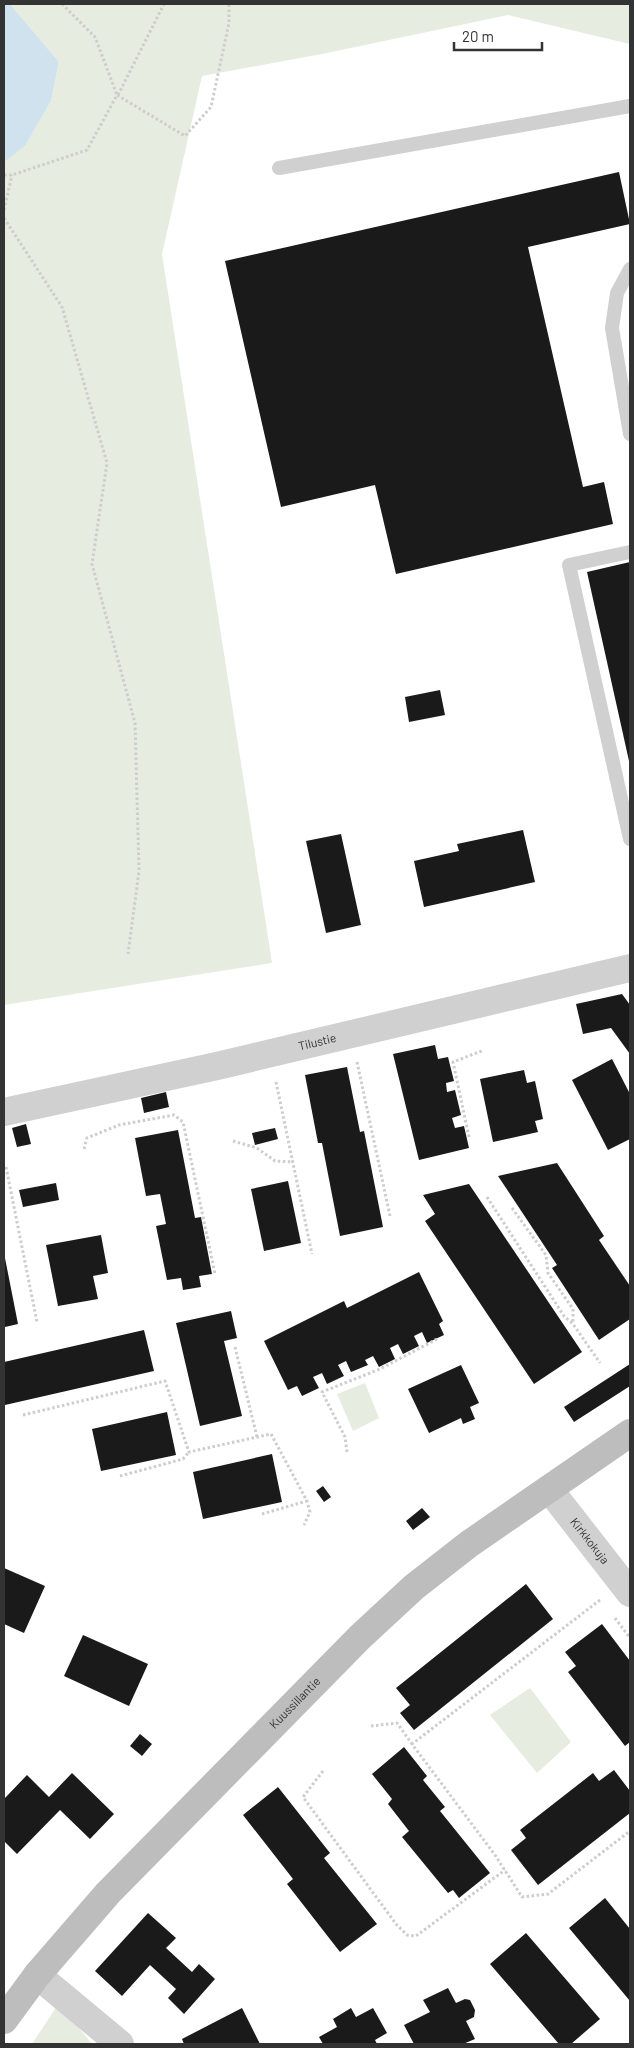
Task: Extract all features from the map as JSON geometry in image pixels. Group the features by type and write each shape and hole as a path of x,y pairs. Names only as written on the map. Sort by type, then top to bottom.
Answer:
{"main road":[{"name":"Kuussillantie","path":"4,2020 37,1975 113,1888 360,1637 430,1574 469,1544 630,1433"}],"street":[{"name":"Tilustie","path":"4,1112 351,1034 419,1016 630,968"},
{"name":"Kirkkokuja","path":"549,1488 626,1588"},
{"path":"37,1975 120,2044"}],"lane":[{"path":"279,168 630,106"},
{"path":"630,269 617,293 612,328 630,434"},
{"path":"630,552 569,565 630,839"}],"path":[{"path":"62,4 95,37 118,96 185,136 211,107 229,24 229,4"},
{"path":"4,174 12,175 87,150 118,96 164,4"},
{"path":"4,210 12,175"},
{"path":"4,218 62,307 107,463 92,564 135,723 139,871 128,954"},
{"path":"351,1034 390,1216"},
{"path":"469,1138 453,1062 484,1050"},
{"path":"276,1081 312,1254"},
{"path":"84,1149 87,1138 119,1125 174,1115 183,1122 215,1274"},
{"path":"233,1141 257,1148 275,1162 292,1162"},
{"path":"6,1167 37,1322"},
{"path":"487,1197 564,1316 574,1324 600,1363"},
{"path":"512,1208 546,1256 548,1273 573,1309 574,1324"},
{"path":"347,1452 346,1437 322,1392 380,1369 440,1338"},
{"path":"235,1347 257,1437"},
{"path":"24,1415 165,1381 189,1452"},
{"path":"120,1476 183,1459 189,1452 271,1434 307,1500 310,1512 304,1525"},
{"path":"262,1514 307,1500"},
{"path":"412,1744 626,1588"},
{"path":"371,1726 397,1723 505,1870 522,1897 548,1894 630,1831"},
{"path":"323,1771 303,1797 396,1924 407,1935 416,1936 505,1870"}],"shaded area":[{"path":"10,4 630,4 630,44 508,15 322,54 202,76 162,254 272,963 4,1005 4,161 25,146 51,101 59,62"},
{"path":"365,1383 379,1418 353,1431 337,1394"},
{"path":"530,1688 571,1742 537,1773 490,1715"},
{"path":"59,2003 92,2044 32,2044"}],"water":[{"path":"4,4 10,4 59,62 51,101 25,146 5,161"}],"building":[{"path":"619,172 630,224 528,247 583,487 604,482 613,524 396,574 375,485 281,507 225,261"},
{"path":"630,562 630,761 629,761 587,572"},
{"path":"440,690 445,715 409,722 405,697"},
{"path":"523,830 535,882 424,907 414,861 459,851 457,844"},
{"path":"341,834 361,925 326,933 306,841"},
{"path":"622,994 630,1005 630,1054 611,1028 583,1034 576,1004"},
{"path":"435,1045 438,1059 448,1057 454,1081 446,1083 447,1092 455,1090 461,1115 452,1118 455,1128 464,1126 469,1148 419,1160 393,1054"},
{"path":"612,1059 630,1094 630,1139 608,1150 572,1080"},
{"path":"347,1067 360,1132 364,1131 383,1227 340,1236 322,1143 318,1143 305,1075"},
{"path":"524,1070 527,1083 535,1081 543,1119 535,1121 538,1132 493,1142 480,1079"},
{"path":"166,1092 169,1107 144,1113 141,1098"},
{"path":"26,1124 31,1144 17,1147 12,1128"},
{"path":"275,1128 278,1139 255,1145 252,1133"},
{"path":"178,1130 195,1218 201,1217 212,1274 199,1276 201,1287 183,1290 181,1278 167,1280 156,1226 166,1224 160,1194 146,1196 135,1138"},
{"path":"557,1163 604,1236 599,1240 630,1286 630,1319 599,1340 552,1268 557,1265 498,1176"},
{"path":"288,1181 301,1243 264,1251 251,1189"},
{"path":"56,1183 59,1200 23,1207 19,1190"},
{"path":"469,1184 582,1352 534,1384 425,1221 435,1214 423,1195"},
{"path":"101,1235 108,1273 93,1276 98,1299 58,1306 46,1245"},
{"path":"4,1253 18,1324 5,1327 4,1321"},
{"path":"419,1272 443,1321 439,1324 444,1335 427,1343 422,1332 414,1336 419,1346 403,1354 398,1344 390,1348 395,1359 379,1367 373,1356 365,1360 368,1365 351,1372 346,1361 338,1365 344,1376 327,1384 322,1373 313,1377 319,1388 302,1396 297,1386 288,1390 264,1341 344,1301 347,1308"},
{"path":"231,1311 237,1338 224,1341 242,1416 200,1426 176,1323"},
{"path":"144,1330 154,1371 5,1405 4,1362"},
{"path":"630,1364 630,1386 574,1422 564,1407"},
{"path":"461,1365 479,1403 470,1407 475,1419 463,1424 461,1418 429,1433 408,1389"},
{"path":"167,1412 176,1455 101,1471 92,1429"},
{"path":"272,1454 282,1502 203,1519 193,1472"},
{"path":"323,1486 331,1497 324,1502 316,1491"},
{"path":"422,1508 430,1517 413,1530 406,1521"},
{"path":"4,1568 45,1586 24,1633 4,1624"},
{"path":"526,1584 553,1619 414,1730 400,1713 410,1705 396,1688"},
{"path":"602,1624 630,1661 630,1742 625,1746 568,1672 576,1666 565,1652"},
{"path":"83,1635 148,1664 129,1706 64,1676"},
{"path":"140,1734 152,1744 142,1756 130,1746"},
{"path":"404,1747 427,1776 423,1780 445,1807 440,1811 490,1873 459,1898 453,1890 448,1893 402,1837 409,1831 388,1804 392,1799 372,1774"},
{"path":"614,1770 630,1791 630,1813 538,1885 511,1850 526,1838 520,1830 593,1773 599,1781"},
{"path":"72,1773 114,1814 90,1839 60,1810 17,1854 4,1841 4,1799 27,1775 49,1797"},
{"path":"278,1787 330,1853 324,1858 377,1924 340,1952 287,1884 293,1879 243,1815"},
{"path":"605,1898 630,1929 630,2001 569,1928"},
{"path":"148,1913 176,1938 166,1948 192,1972 199,1964 215,1979 184,2014 168,1998 176,1989 150,1965 122,1996 95,1971"},
{"path":"526,1933 600,2019 571,2044 559,2044 490,1964"},
{"path":"448,1988 456,2003 465,1999 470,2000 475,2010 474,2017 466,2021 475,2039 463,2044 414,2044 404,2025 430,2012 423,2000"},
{"path":"242,2008 260,2044 184,2044 182,2039"},
{"path":"351,2008 356,2017 373,2008 387,2033 375,2040 377,2044 323,2044 319,2037 337,2027 333,2019"}]}
